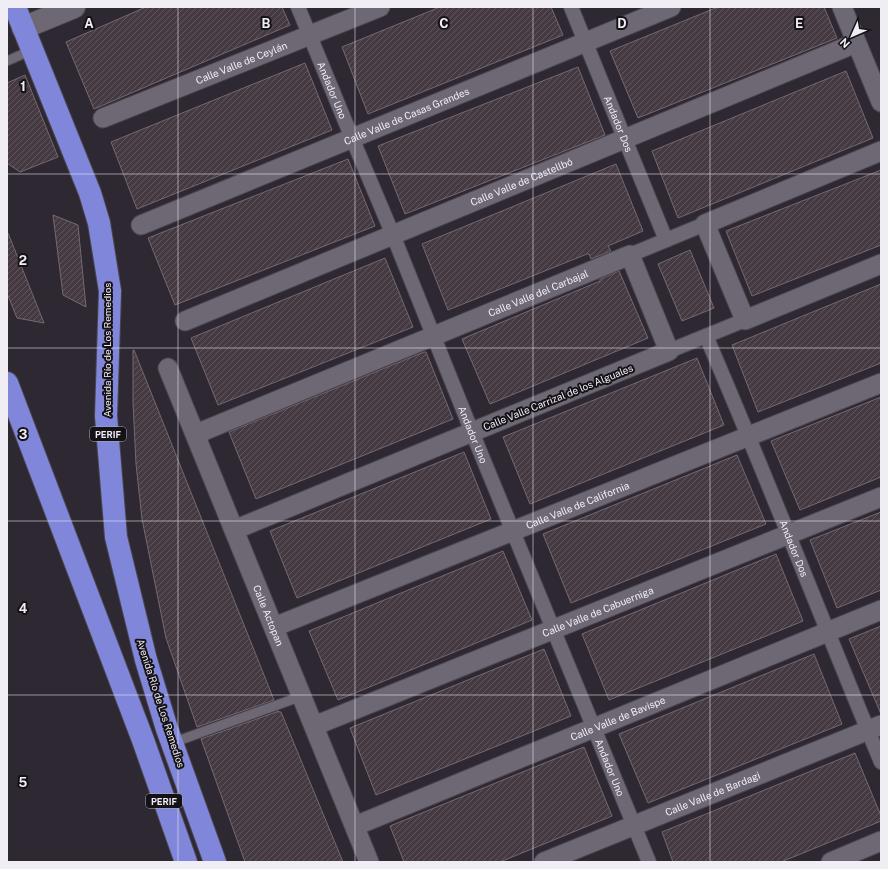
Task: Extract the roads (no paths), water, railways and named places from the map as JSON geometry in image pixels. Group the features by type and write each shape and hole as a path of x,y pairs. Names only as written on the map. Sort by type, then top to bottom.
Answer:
{"highway":[{"name":"Avenida Río de Los Remedios","path":"15,7 90,194 99,223 110,291 106,416 116,538 146,660 172,743 215,862"},
{"name":"PERIF","path":"7,383 142,740 186,862"}],"street":[{"path":"23,28 74,7"},
{"name":"Andador Uno","path":"298,7 393,235 472,432 649,862"},
{"name":"Calle Valle de Ceylán","path":"103,118 380,7"},
{"name":"Andador Dos","path":"571,7 666,240"},
{"name":"Calle Valle de Casas Grandes","path":"141,225 671,7"},
{"path":"844,8 856,43 877,81 881,102"},
{"name":"Calle Valle de Castellbó","path":"186,321 856,43"},
{"name":"Calle Valle del Carbajal","path":"196,434 881,151"},
{"path":"705,224 745,320"},
{"path":"630,254 669,351"},
{"name":"Calle Valle Carrizal de los Alguales","path":"234,530 881,264"},
{"name":"Andador Dos","path":"706,336 749,435 827,632 874,727 881,762"},
{"name":"Calle Actopan","path":"168,368 369,862"},
{"name":"Calle Valle de California","path":"274,626 881,382"},
{"name":"Calle Valle de Cabuerniga","path":"314,726 881,497"},
{"name":"Calle Valle de Bavispe","path":"355,826 881,610"},
{"name":"Calle Valle de Bardagi","path":"544,862 874,727"},
{"path":"830,862 881,841"}],"lane":[{"path":"7,60 32,50"},
{"path":"172,743 302,696"}]}
